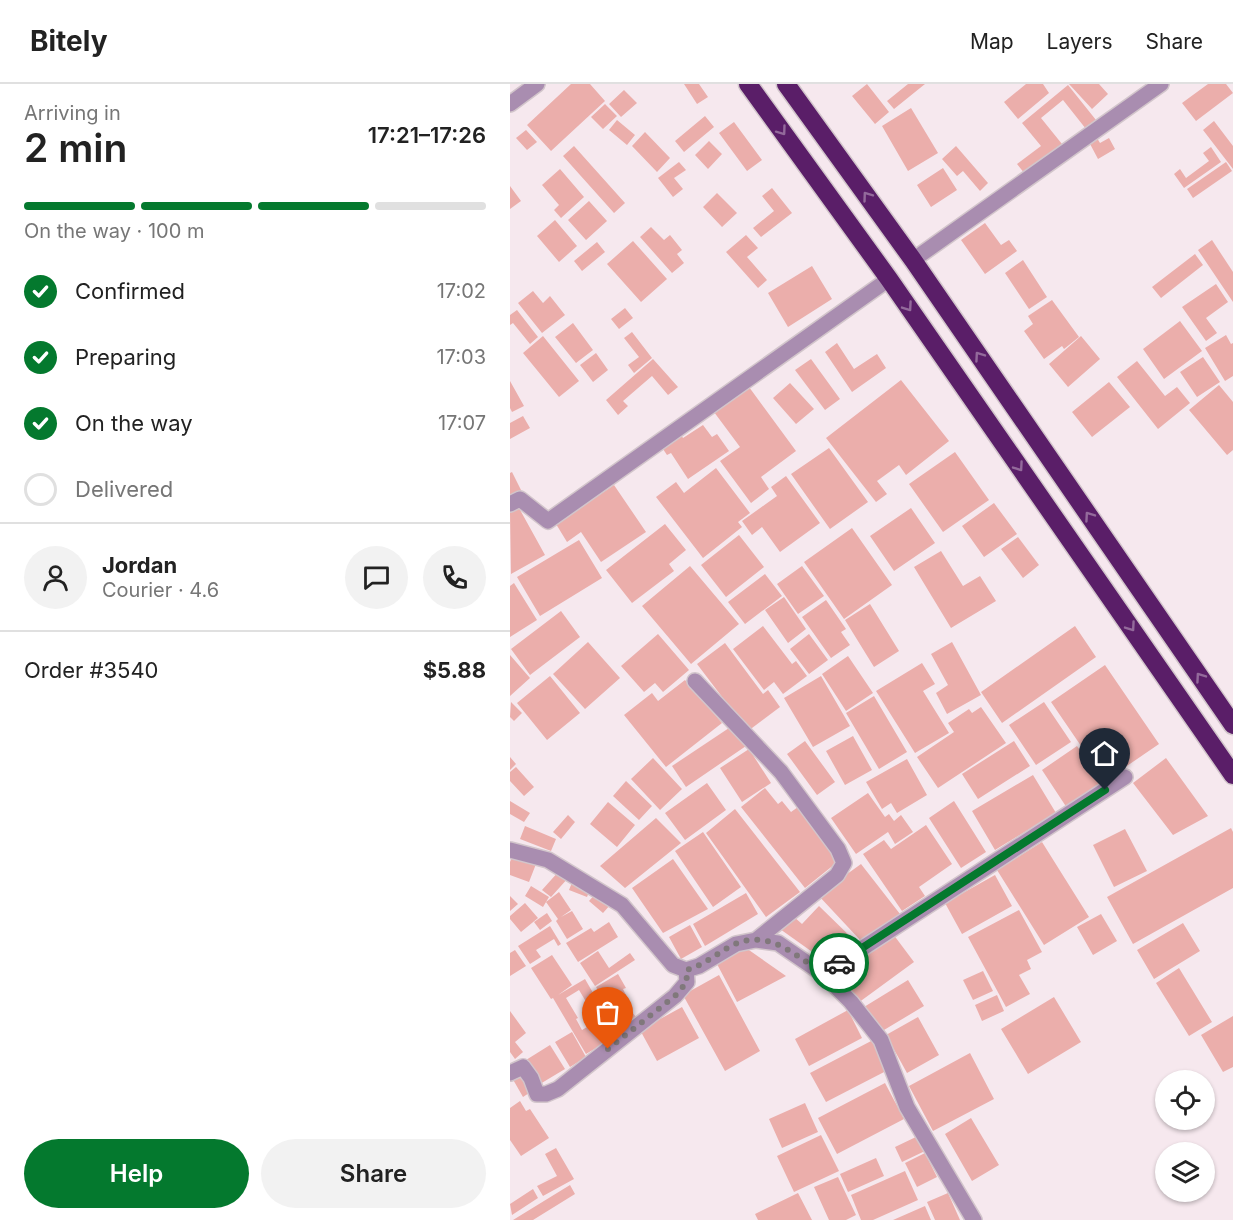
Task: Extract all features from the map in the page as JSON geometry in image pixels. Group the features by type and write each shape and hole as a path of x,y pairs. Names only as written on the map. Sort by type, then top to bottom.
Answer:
{"highway":[{"path":"748,84 889,279 1233,775"},
{"path":"786,84 913,260 1233,725"}],"street":[{"path":"510,104 537,84"},
{"path":"913,260 1161,84"},
{"path":"510,504 520,499 548,521 889,279"},
{"path":"695,681 781,772 838,849 844,863 837,875 756,940"},
{"path":"823,974 1125,777"},
{"path":"510,850 548,860 622,905 673,965 686,970 699,966 736,944 756,940 778,943 823,974 851,1002 881,1040 907,1107 974,1220"},
{"path":"510,1073 523,1067 531,1078 537,1094 546,1094 558,1089 675,996 687,982 686,970"}],"building":[{"path":"571,84 590,84 605,101 551,151 527,125"},
{"path":"684,84 699,84 708,97 697,104"},
{"path":"867,84 889,112 875,124 852,96"},
{"path":"908,84 925,84 894,109 887,101"},
{"path":"1026,84 1043,84 1049,93 1018,119 1004,102"},
{"path":"1069,84 1099,84 1108,94 1092,109"},
{"path":"1208,84 1226,84 1233,93 1196,121 1182,103"},
{"path":"1068,85 1096,120 1086,129 1063,100 1041,118 1062,144 1025,174 1017,164 1041,146 1022,123"},
{"path":"624,90 637,103 621,117 609,104"},
{"path":"605,104 617,116 603,129 591,117"},
{"path":"911,108 938,153 908,171 882,126"},
{"path":"705,116 714,127 684,152 675,141"},
{"path":"617,120 635,135 627,145 609,130"},
{"path":"1214,121 1233,146 1233,169 1203,130"},
{"path":"734,122 762,160 747,171 719,133"},
{"path":"526,130 537,142 527,150 516,138"},
{"path":"645,132 670,158 657,172 632,146"},
{"path":"1097,138 1100,143 1109,138 1115,149 1098,159 1089,142"},
{"path":"709,141 722,154 708,169 695,155"},
{"path":"574,146 625,203 614,213 563,156"},
{"path":"956,146 988,183 980,191 963,171 957,176 942,159"},
{"path":"1211,147 1221,162 1184,188 1174,174 1180,169 1186,178 1209,161 1203,153"},
{"path":"679,162 686,170 674,178 683,189 673,197 658,178"},
{"path":"1226,162 1232,171 1193,198 1187,189"},
{"path":"943,168 957,190 931,207 917,185"},
{"path":"560,169 584,197 561,218 554,210 559,205 542,185"},
{"path":"510,186 521,201 510,209"},
{"path":"772,188 792,213 761,237 753,228 774,211 762,196"},
{"path":"717,193 737,213 722,227 703,207"},
{"path":"589,201 607,221 586,240 568,220"},
{"path":"555,220 577,246 559,262 537,236"},
{"path":"985,223 1001,245 1009,240 1017,251 985,274 961,240"},
{"path":"651,227 664,240 670,235 682,250 677,254 684,263 672,273 640,237"},
{"path":"746,235 758,248 747,257 767,280 758,288 726,252"},
{"path":"1212,240 1233,272 1233,302 1198,250"},
{"path":"633,241 667,279 641,302 607,264"},
{"path":"597,242 605,252 582,271 574,261"},
{"path":"1195,254 1203,265 1161,298 1152,287"},
{"path":"1023,260 1047,297 1029,309 1005,273"},
{"path":"812,266 832,299 788,327 768,293"},
{"path":"1216,284 1228,302 1206,318 1217,333 1206,341 1182,307"},
{"path":"533,291 543,303 550,296 565,315 542,333 518,303"},
{"path":"1052,300 1079,337 1064,349 1062,346 1044,359 1024,331 1033,324 1028,316"},
{"path":"625,308 633,318 619,329 611,319"},
{"path":"517,310 538,337 530,344 513,323 510,325 510,315"},
{"path":"1180,321 1202,351 1164,379 1143,349"},
{"path":"573,323 593,350 576,363 555,337"},
{"path":"632,332 652,358 634,373 628,365 639,357 624,338"},
{"path":"1226,335 1231,344 1233,343 1233,376 1225,381 1205,348"},
{"path":"543,336 579,381 559,397 523,353"},
{"path":"1081,336 1100,359 1068,387 1049,364"},
{"path":"837,343 854,369 877,354 886,368 852,392 825,352"},
{"path":"596,353 608,370 593,382 580,365"},
{"path":"1203,357 1220,382 1197,397 1180,372"},
{"path":"653,359 678,387 668,395 652,376 623,401 628,406 618,415 606,400"},
{"path":"811,359 840,399 825,410 795,370"},
{"path":"1137,361 1165,396 1177,387 1190,403 1158,429 1117,377"},
{"path":"901,380 949,441 906,475 899,465 877,481 887,494 876,502 826,438"},
{"path":"510,381 524,406 512,412 510,408"},
{"path":"1109,382 1130,407 1092,437 1072,412"},
{"path":"790,383 814,409 796,424 773,398"},
{"path":"1219,385 1233,402 1233,450 1227,455 1189,410"},
{"path":"749,387 796,451 761,477 769,489 751,503 720,461 740,447 714,412"},
{"path":"523,416 530,428 510,439 510,423"},
{"path":"703,425 712,437 717,434 729,451 688,479 671,453 667,455 659,443 678,430 683,438"},
{"path":"829,448 868,502 830,529 791,474"},
{"path":"955,452 989,500 943,532 909,484"},
{"path":"716,468 750,513 738,522 742,527 703,558 656,497 676,482 684,493"},
{"path":"512,472 522,492 510,498 510,473"},
{"path":"786,476 820,523 780,552 762,527 752,535 742,521 777,496 771,487"},
{"path":"614,485 646,532 601,562 581,532 567,542 556,524"},
{"path":"994,503 1017,534 984,557 962,526"},
{"path":"519,508 545,555 511,574 510,513"},
{"path":"911,508 935,543 894,571 870,536"},
{"path":"665,524 686,550 669,564 674,571 632,603 606,570"},
{"path":"852,528 892,585 844,619 804,562"},
{"path":"739,535 764,567 726,597 701,565"},
{"path":"1018,537 1039,565 1023,578 1001,549"},
{"path":"579,540 602,578 540,616 517,577"},
{"path":"941,551 963,586 980,576 996,601 951,628 914,567"},
{"path":"690,566 739,624 691,664 642,606"},
{"path":"802,566 824,596 798,614 777,584"},
{"path":"765,574 782,596 745,624 728,602"},
{"path":"514,583 537,620 510,637 510,586"},
{"path":"784,597 806,629 788,643 765,610"},
{"path":"826,600 846,629 841,632 850,645 831,658 802,617"},
{"path":"870,604 899,651 874,667 845,620"},
{"path":"561,611 580,637 530,675 511,649"},
{"path":"763,626 792,664 796,661 807,676 783,694 774,682 764,690 733,649"},
{"path":"1075,626 1096,657 1002,723 981,692"},
{"path":"658,634 689,670 663,692 655,683 644,692 621,666"},
{"path":"809,634 828,660 809,674 790,649"},
{"path":"588,642 620,678 585,709 553,674"},
{"path":"952,642 981,695 947,714 936,693 948,685 931,654"},
{"path":"725,643 763,694 768,690 780,707 748,731 697,664"},
{"path":"510,655 530,678 510,696"},
{"path":"848,656 873,693 846,711 822,674"},
{"path":"922,663 935,684 923,691 949,733 915,753 876,691"},
{"path":"1105,665 1159,744 1105,781 1051,702"},
{"path":"550,676 580,713 547,740 517,703"},
{"path":"821,676 850,726 813,747 784,698"},
{"path":"685,680 722,723 666,767 624,715 652,693 658,701"},
{"path":"874,696 907,752 879,769 846,713"},
{"path":"511,702 522,713 514,721 510,717"},
{"path":"1044,702 1071,742 1036,765 1009,725"},
{"path":"981,707 1006,743 938,788 917,757 954,732 948,723 969,709 972,713"},
{"path":"732,726 746,746 686,787 672,766"},
{"path":"853,736 872,770 845,785 826,751"},
{"path":"805,741 835,782 817,795 787,754"},
{"path":"1014,741 1030,766 978,799 962,774"},
{"path":"1077,746 1103,784 1067,808 1042,770"},
{"path":"749,749 771,783 742,802 720,768"},
{"path":"510,757 516,764 510,770"},
{"path":"653,758 682,789 660,810 631,779"},
{"path":"1166,758 1208,816 1173,835 1133,783"},
{"path":"907,759 927,795 897,813 891,803 882,809 866,782"},
{"path":"516,767 534,787 524,796 510,781 510,772"},
{"path":"1033,775 1056,813 995,850 972,811"},
{"path":"626,781 652,806 639,820 613,796"},
{"path":"707,783 726,810 685,840 665,813"},
{"path":"765,788 778,804 782,801 791,812 798,807 840,860 805,888 741,807"},
{"path":"868,793 885,817 889,814 894,821 901,815 913,832 895,844 888,832 856,854 831,818"},
{"path":"510,801 530,813 524,822 510,814"},
{"path":"954,801 986,852 961,868 929,818"},
{"path":"608,802 635,825 617,847 590,824"},
{"path":"735,809 800,892 766,917 706,833"},
{"path":"568,815 575,822 561,839 553,832"},
{"path":"656,818 681,843 625,888 600,866"},
{"path":"926,825 952,864 919,887 925,896 902,911 863,854 884,840 891,849"},
{"path":"525,826 556,839 551,851 520,839"},
{"path":"1231,828 1233,832 1233,888 1133,944 1107,897"},
{"path":"1125,829 1147,871 1114,887 1093,845"},
{"path":"703,832 741,887 713,907 675,851"},
{"path":"1042,842 1089,917 1044,945 997,870"},
{"path":"513,855 536,864 529,882 510,875 510,862"},
{"path":"673,859 708,909 663,933 632,888"},
{"path":"861,864 900,914 861,941 818,895"},
{"path":"560,870 569,877 551,897 542,890"},
{"path":"995,875 1012,906 962,934 945,903"},
{"path":"573,880 591,887 587,897 569,890"},
{"path":"531,886 549,897 543,907 525,896"},
{"path":"559,892 571,910 561,917 572,911 583,929 567,939 556,921 558,919 546,902"},
{"path":"597,892 611,904 603,913 589,901"},
{"path":"746,893 758,914 705,946 693,924"},
{"path":"510,896 518,904 510,911"},
{"path":"525,903 538,918 521,932 510,916"},
{"path":"819,906 857,943 832,966 780,929 793,916 802,924"},
{"path":"1019,910 1042,952 1027,960 1031,969 1019,975 1030,994 1006,1007 968,937"},
{"path":"547,913 552,921 540,930 534,922"},
{"path":"1101,914 1117,941 1093,955 1077,927"},
{"path":"609,922 618,937 578,962 566,943 591,928 594,932"},
{"path":"1183,923 1200,951 1154,979 1137,950"},
{"path":"690,925 702,947 681,959 669,937"},
{"path":"550,926 561,944 558,946 554,939 536,950 541,957 530,964 518,946"},
{"path":"893,934 914,962 858,1003 838,975"},
{"path":"746,948 786,976 737,1002 717,964"},
{"path":"515,950 526,966 510,976 510,953"},
{"path":"598,951 609,968 630,953 635,960 595,986 580,963"},
{"path":"552,955 572,985 558,995 585,979 603,1010 594,1015 579,990 566,998 582,1030 604,1017 616,1036 586,1054 553,998 551,999 531,968"},
{"path":"1179,968 1212,1022 1189,1036 1156,983"},
{"path":"983,971 993,991 973,1000 963,980"},
{"path":"618,974 626,988 623,989 630,1003 611,1014 596,987"},
{"path":"719,975 760,1051 725,1071 683,995"},
{"path":"908,980 924,1006 879,1033 864,1007"},
{"path":"997,995 1004,1011 982,1021 975,1005"},
{"path":"1054,997 1081,1042 1028,1074 1001,1029"},
{"path":"682,1007 699,1038 657,1061 640,1030"},
{"path":"630,1009 638,1020 622,1030 614,1019"},
{"path":"848,1010 862,1038 809,1066 795,1039"},
{"path":"510,1011 526,1033 515,1042 523,1052 515,1059 510,1052"},
{"path":"1233,1016 1233,1067 1223,1072 1201,1035"},
{"path":"918,1017 939,1055 907,1073 886,1035"},
{"path":"572,1032 586,1057 570,1067 555,1042"},
{"path":"873,1040 888,1070 826,1102 810,1073"},
{"path":"550,1045 565,1069 540,1084 526,1060"},
{"path":"970,1053 994,1099 933,1131 909,1086"},
{"path":"520,1070 532,1091 523,1097 511,1076"},
{"path":"885,1083 904,1119 837,1154 818,1118"},
{"path":"520,1101 526,1111 530,1109 549,1138 521,1156 510,1140 510,1108"},
{"path":"805,1103 818,1132 782,1148 769,1119"},
{"path":"971,1118 999,1165 972,1181 945,1134"},
{"path":"821,1135 839,1171 794,1192 777,1156"},
{"path":"918,1136 925,1151 902,1162 895,1147"},
{"path":"556,1148 574,1179 543,1196 537,1186 557,1176 545,1154"},
{"path":"925,1153 937,1177 917,1187 905,1163"},
{"path":"876,1158 884,1176 848,1192 840,1174"},
{"path":"905,1171 918,1200 873,1220 861,1220 851,1195"},
{"path":"838,1177 856,1215 846,1220 829,1220 814,1187"},
{"path":"570,1185 575,1194 533,1220 513,1220"},
{"path":"533,1189 538,1198 512,1215 510,1204"},
{"path":"798,1193 812,1220 758,1220 755,1214"},
{"path":"948,1193 960,1220 935,1220 927,1202"},
{"path":"925,1206 931,1220 893,1220"}],"way so far":[{"path":"608,1049 675,996 687,982 686,970 699,966 736,944 756,940 778,943 823,974 839,963"}],"route":[{"path":"839,963 1105,790"}]}
